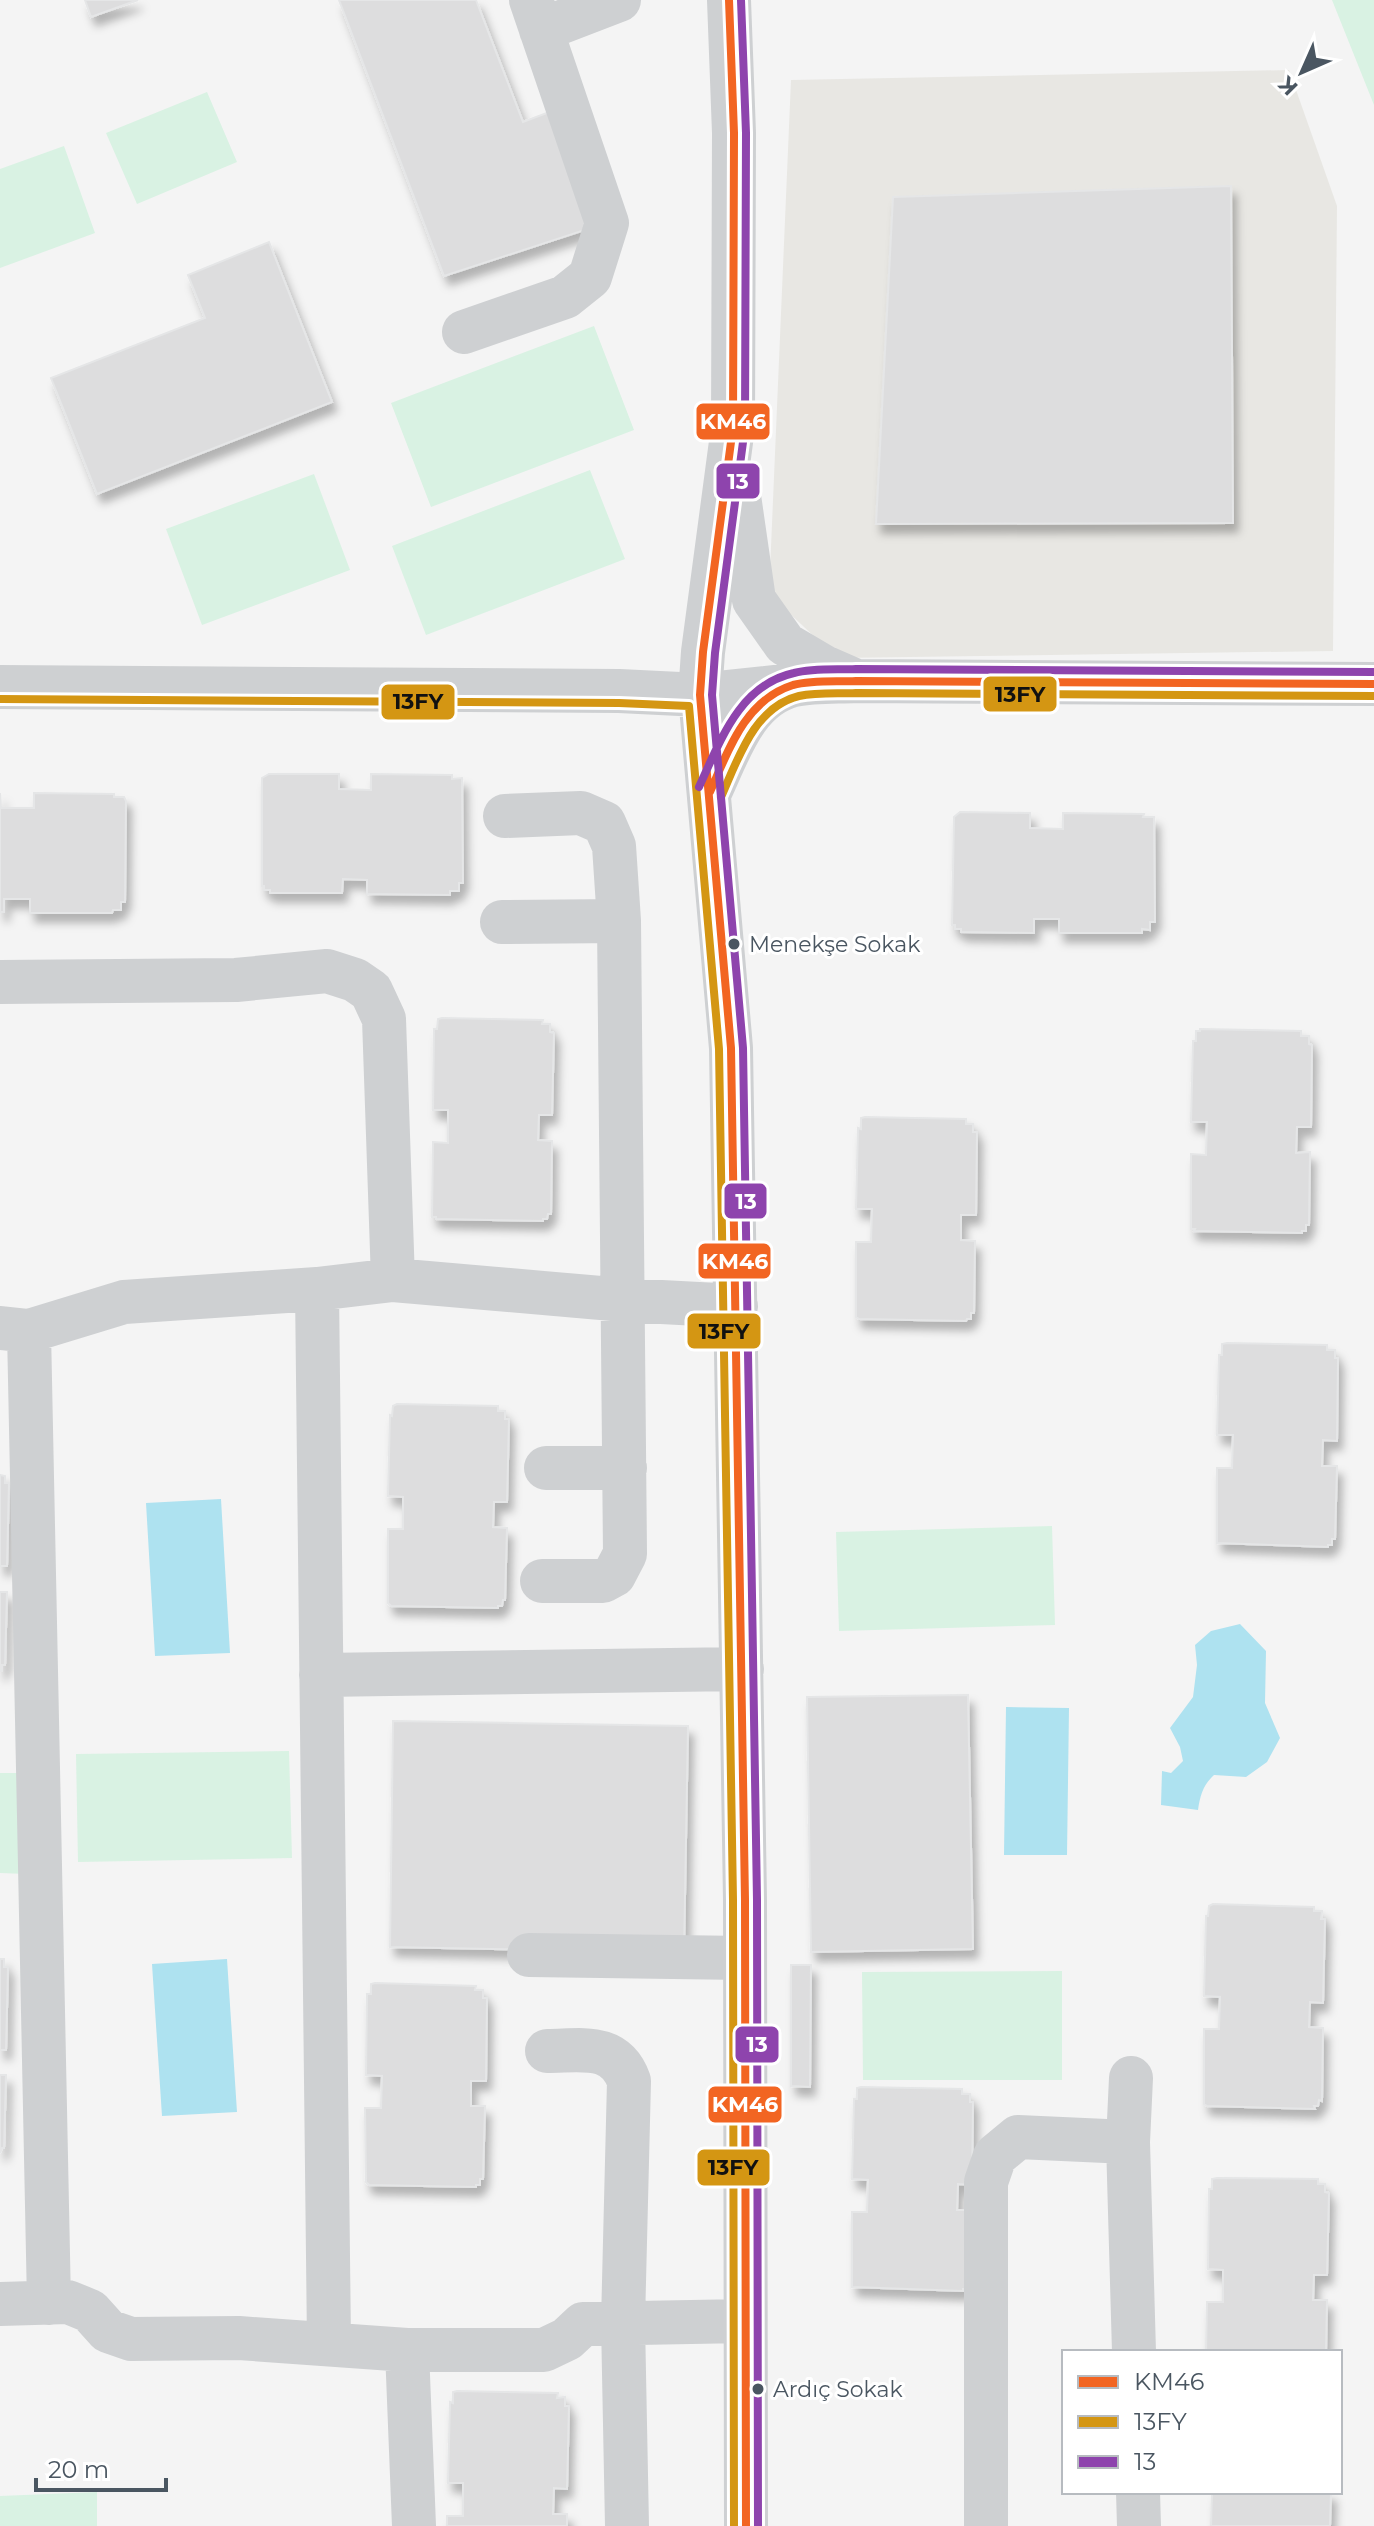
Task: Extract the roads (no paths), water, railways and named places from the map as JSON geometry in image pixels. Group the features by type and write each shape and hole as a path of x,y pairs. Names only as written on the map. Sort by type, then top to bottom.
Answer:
{"street":[{"path":"464,332 565,297 590,277 607,223 536,15 619,0"},
{"path":"729,0 734,133 732,446 703,652 700,695 731,1048 745,1958 746,2526"},
{"path":"732,446 754,600 785,644 856,681"},
{"path":"0,687 619,691 700,695 856,681 1374,684"},
{"path":"710,792 745,720 763,700 794,685"},
{"path":"505,816 581,813 604,823 614,846 619,921 625,1554 614,1575 603,1581 542,1581"},
{"path":"502,922 619,921"},
{"path":"0,982 236,980 327,971 355,980 371,991 384,1019 393,1280"},
{"path":"49,2303 15,1330 124,1302 317,1289 393,1280 624,1300 736,1306"},
{"path":"317,1289 329,2344"},
{"path":"546,1468 625,1468"},
{"path":"321,1675 742,1669"},
{"path":"529,1955 745,1958"},
{"path":"547,2051 603,2052 623,2065 629,2081 623,2322 627,2526"},
{"path":"1131,2078 1128,2142 1134,2350"},
{"path":"986,2526 986,2182 995,2156 1018,2137 1128,2142"},
{"path":"0,2304 68,2302 90,2311 108,2331 131,2339 239,2338 407,2350 544,2350 567,2339 583,2324 745,2321"},
{"path":"407,2350 414,2526"},
{"path":"1138,2494 1139,2526"}],"water":[{"path":"221,1499 230,1653 155,1656 146,1503"},
{"path":"1240,1624 1266,1651 1265,1703 1280,1738 1267,1762 1246,1777 1214,1775 1203,1791 1198,1810 1161,1805 1162,1771 1171,1773 1183,1761 1170,1728 1193,1697 1197,1665 1195,1645 1211,1631"},
{"path":"1006,1707 1069,1708 1067,1855 1004,1855"},
{"path":"227,1959 237,2112 162,2116 152,1964"}],"place":[{"name":"Menekşe Sokak","path":"734,944"},
{"name":"Ardıç Sokak","path":"758,2389"}]}
